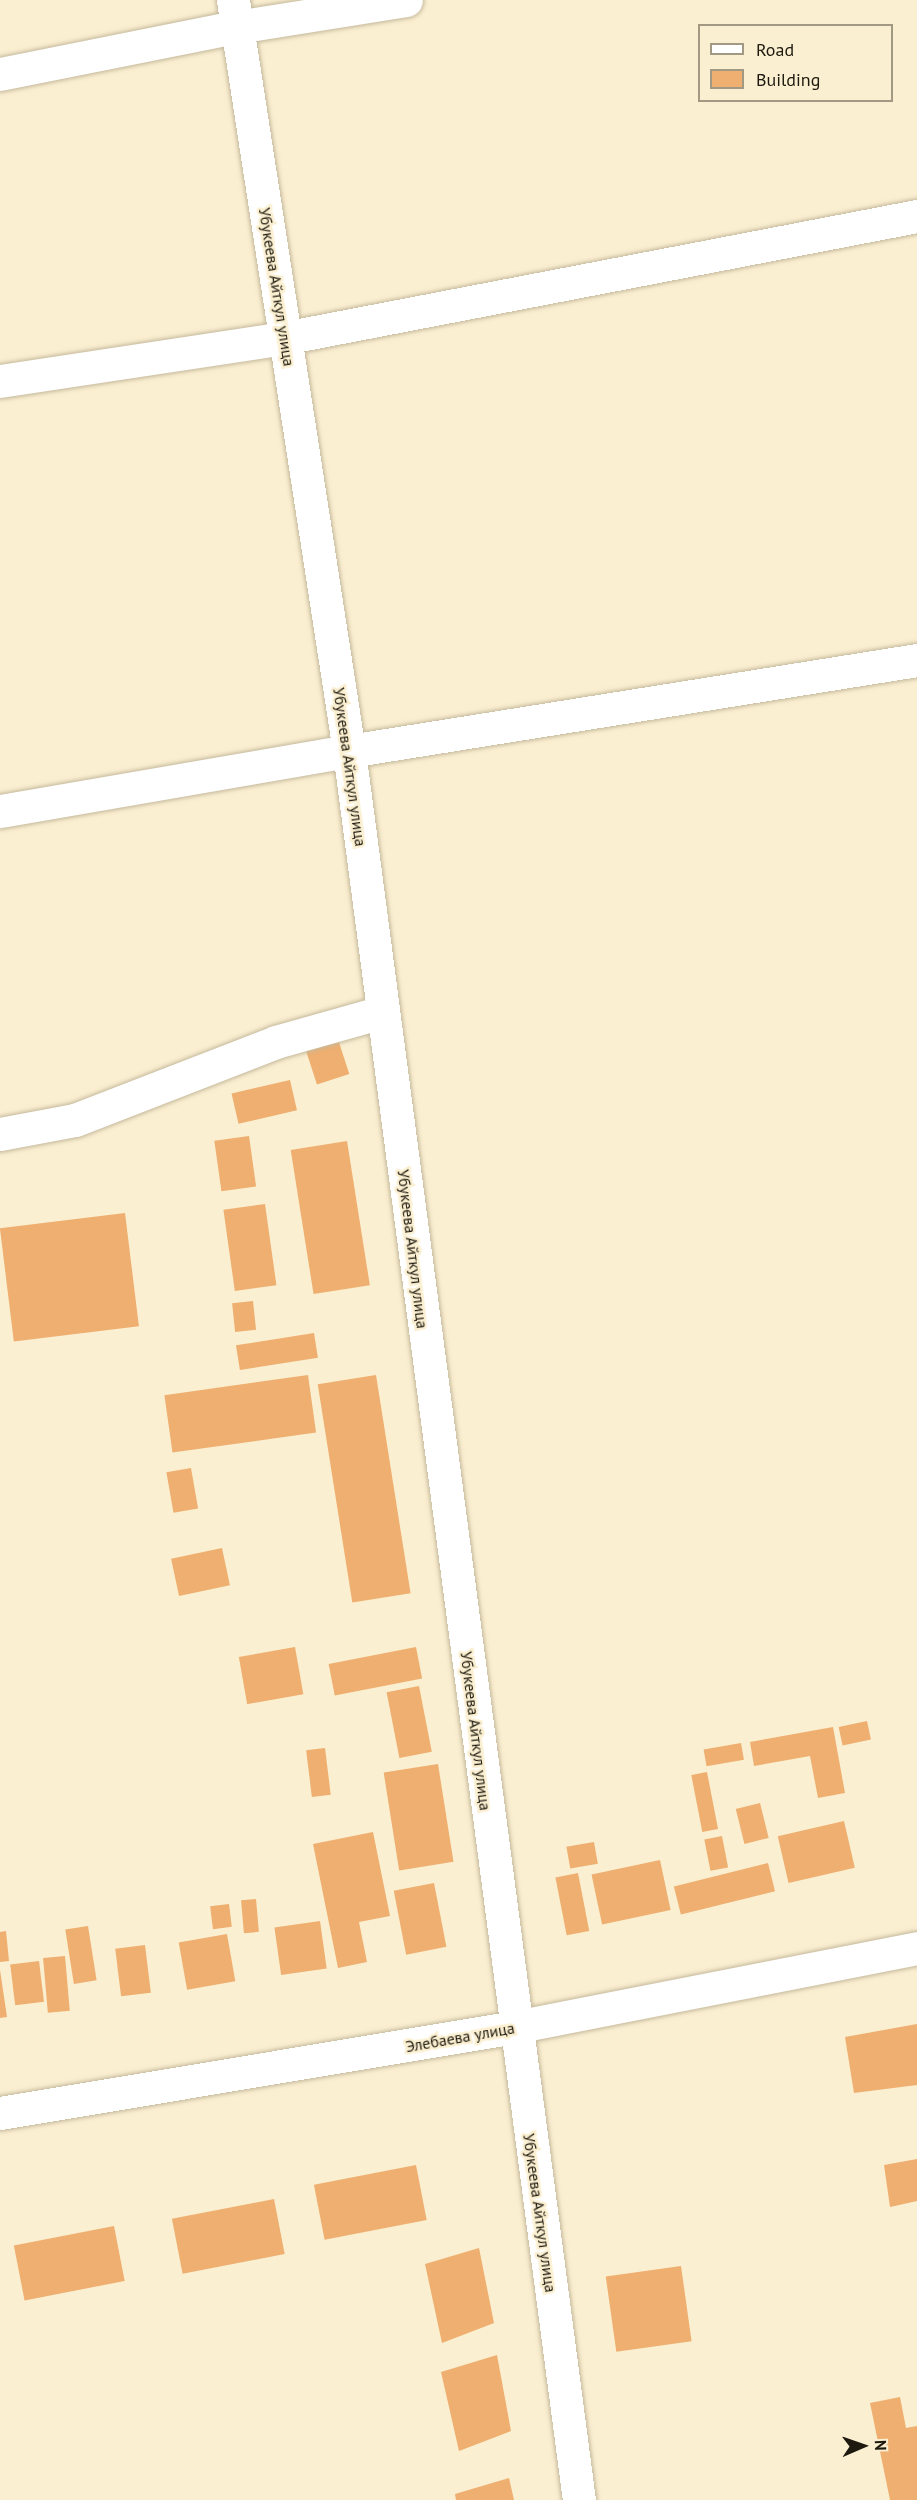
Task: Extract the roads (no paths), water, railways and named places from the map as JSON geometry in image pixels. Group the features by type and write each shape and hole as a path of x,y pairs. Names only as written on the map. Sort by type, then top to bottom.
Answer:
{"street":[{"path":"0,74 235,14 406,0"},
{"name":"Убукеева Айткул улица","path":"235,14 349,751 579,2500"},
{"path":"0,381 284,338 917,216"},
{"path":"0,811 349,751 917,660"},
{"path":"0,1134 75,1120 276,1042 382,1012"},
{"name":"Элебаева улица","path":"0,2113 515,2027 917,1948"}]}
